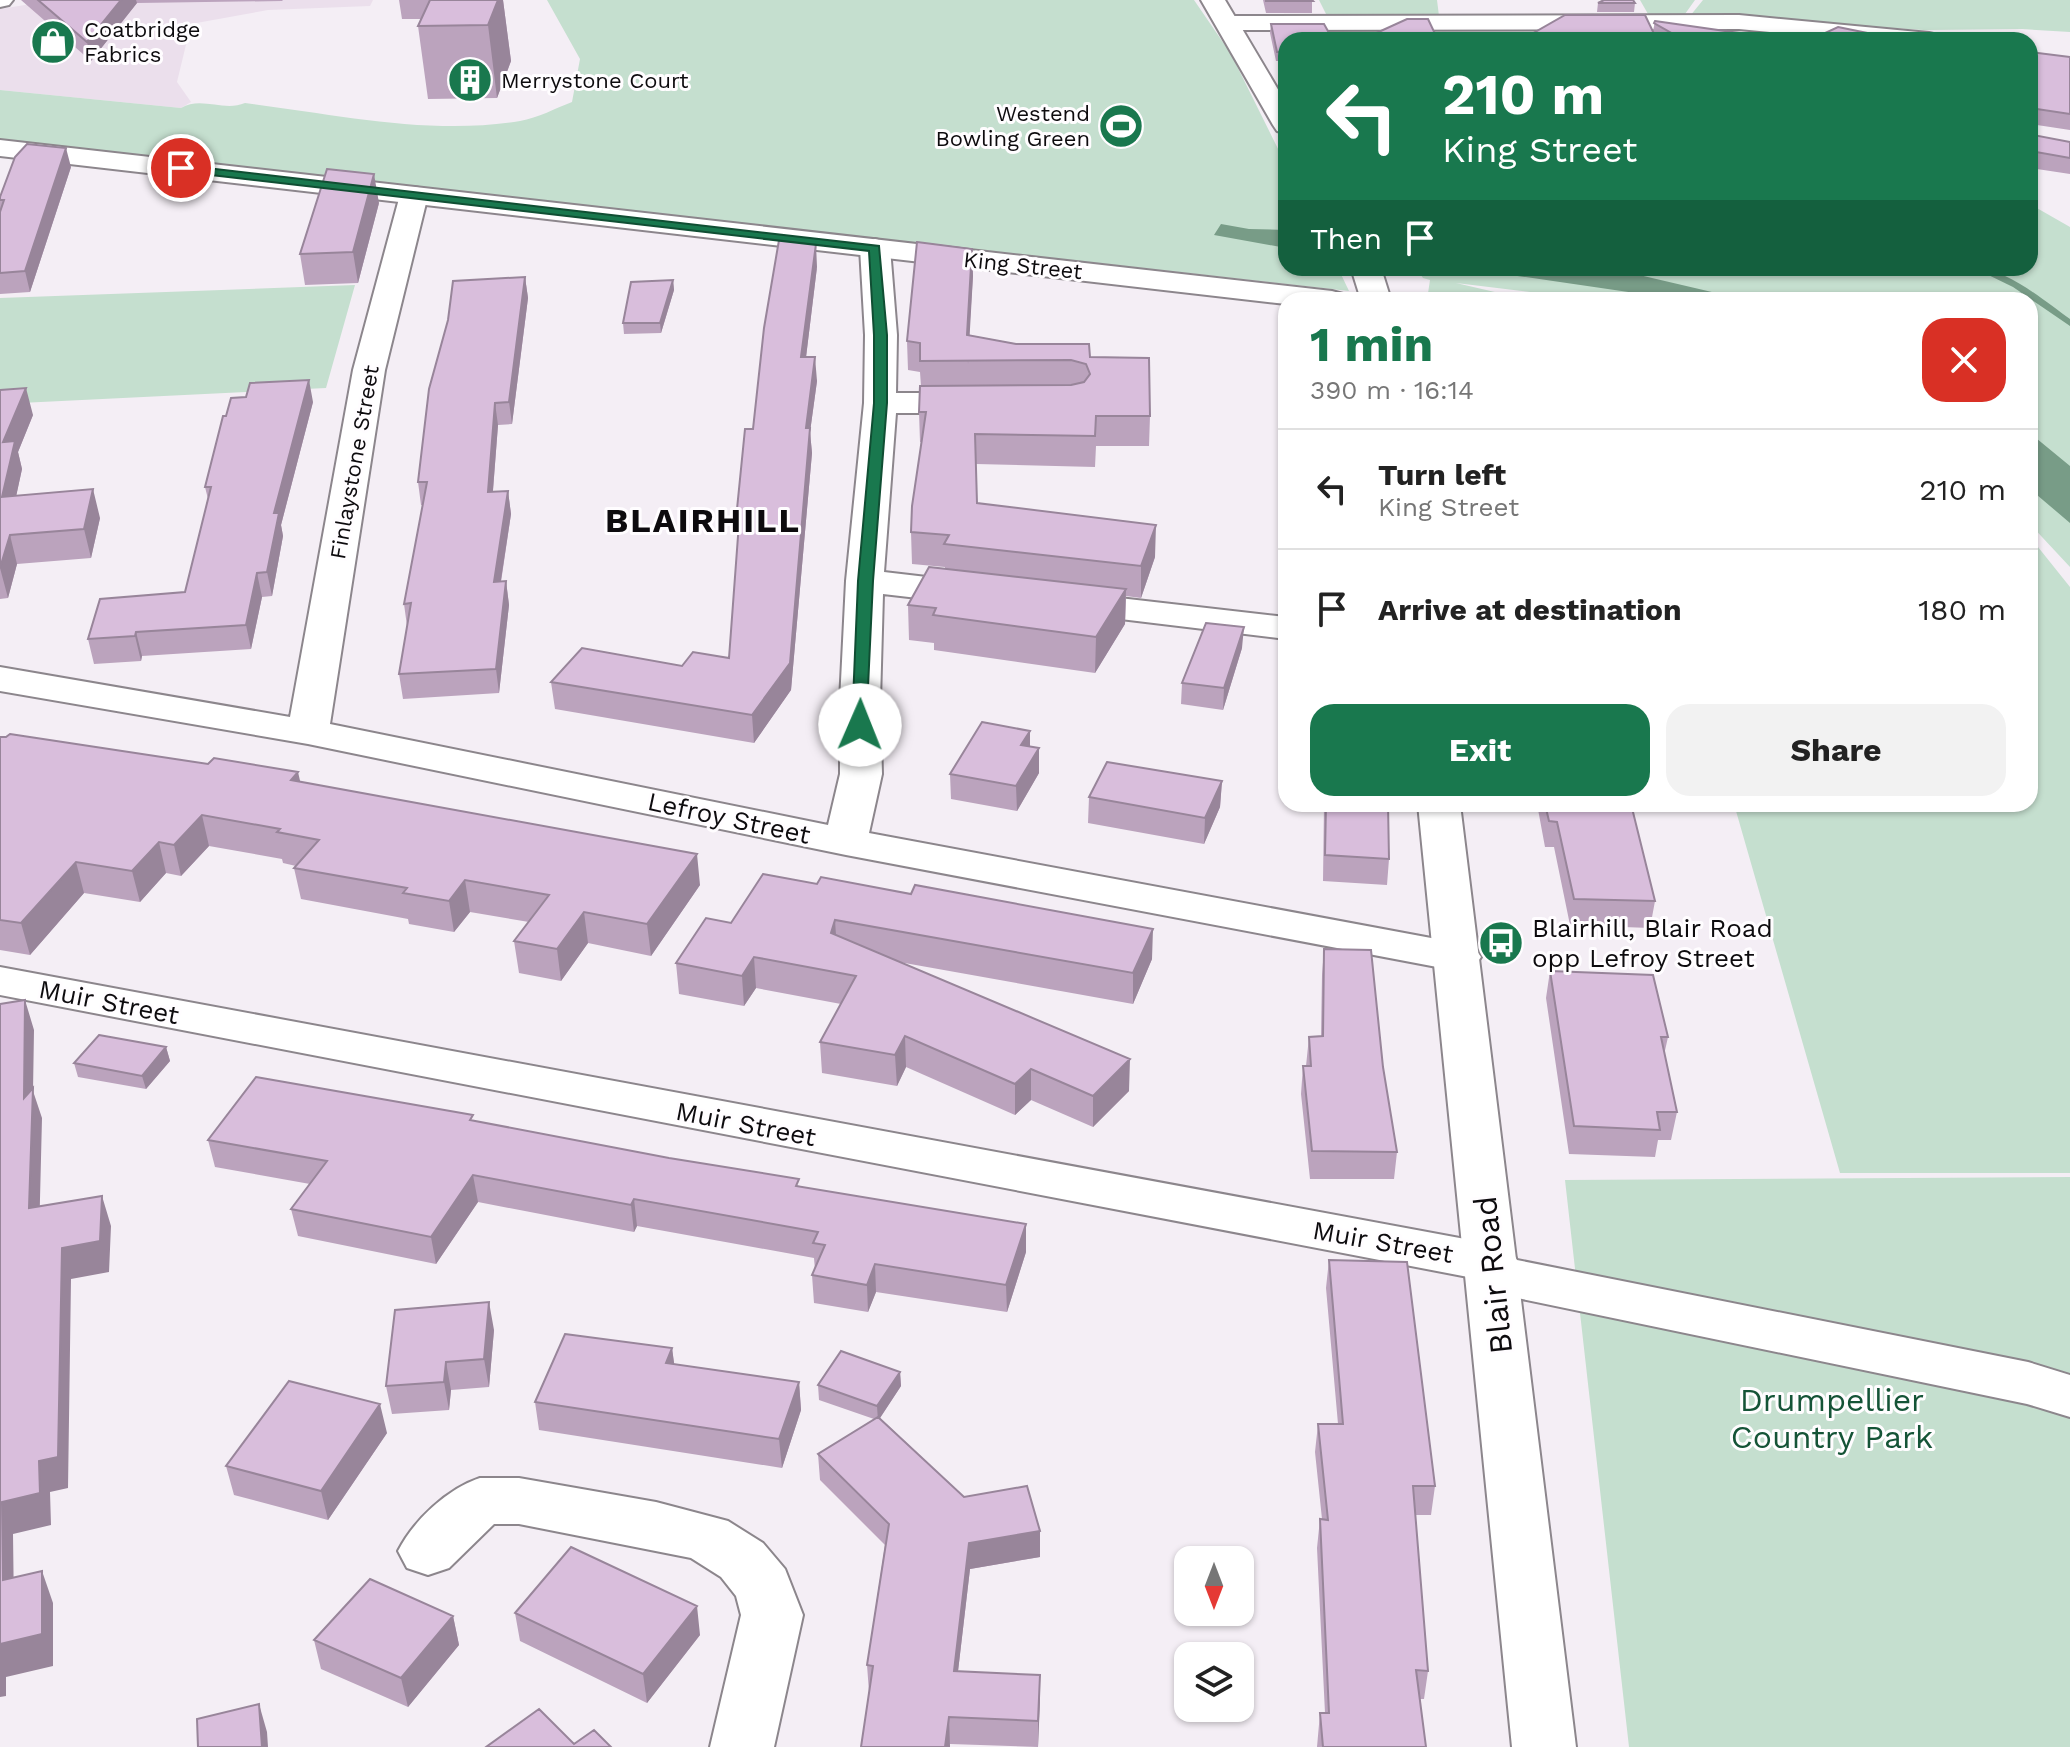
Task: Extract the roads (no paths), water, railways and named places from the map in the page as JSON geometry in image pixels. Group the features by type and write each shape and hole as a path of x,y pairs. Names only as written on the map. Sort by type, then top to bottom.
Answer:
{"street":[{"path":"1213,0 1278,111"},
{"path":"1227,23 1739,22 1845,32"},
{"path":"1739,22 1755,32"},
{"name":"King Street","path":"0,148 1278,294"},
{"name":"Finlaystone Street","path":"308,732 369,370 414,195"},
{"path":"846,842 861,774 860,701 865,581 880,403 881,335 875,248"},
{"path":"880,403 1008,403"},
{"path":"865,581 1278,627"},
{"name":"Lefroy Street","path":"0,679 308,732 846,842 1458,957"},
{"name":"Blair Road","path":"1440,812 1544,1747"},
{"name":"Muir Street","path":"0,981 1493,1268 2028,1383 2070,1396"},
{"path":"428,1551 480,1501 519,1501 707,1538 742,1560 764,1586 772,1615 742,1747"}],"waterway":[{"path":"1996,276 2026,292"},
{"path":"2038,300 2070,323"}],"place":[{"name":"Coatbridge Fabrics","path":"53,42"},
{"name":"Merrystone Court","path":"470,80"},
{"name":"Westend Bowling Green","path":"1121,126"},
{"name":"Blairhill, Blair Road opp Lefroy Street","path":"1501,943"}],"district":[{"name":"BLAIRHILL","path":"703,520"}],"park label":[{"name":"Drumpellier Country Park","path":"1832,1418"}]}
